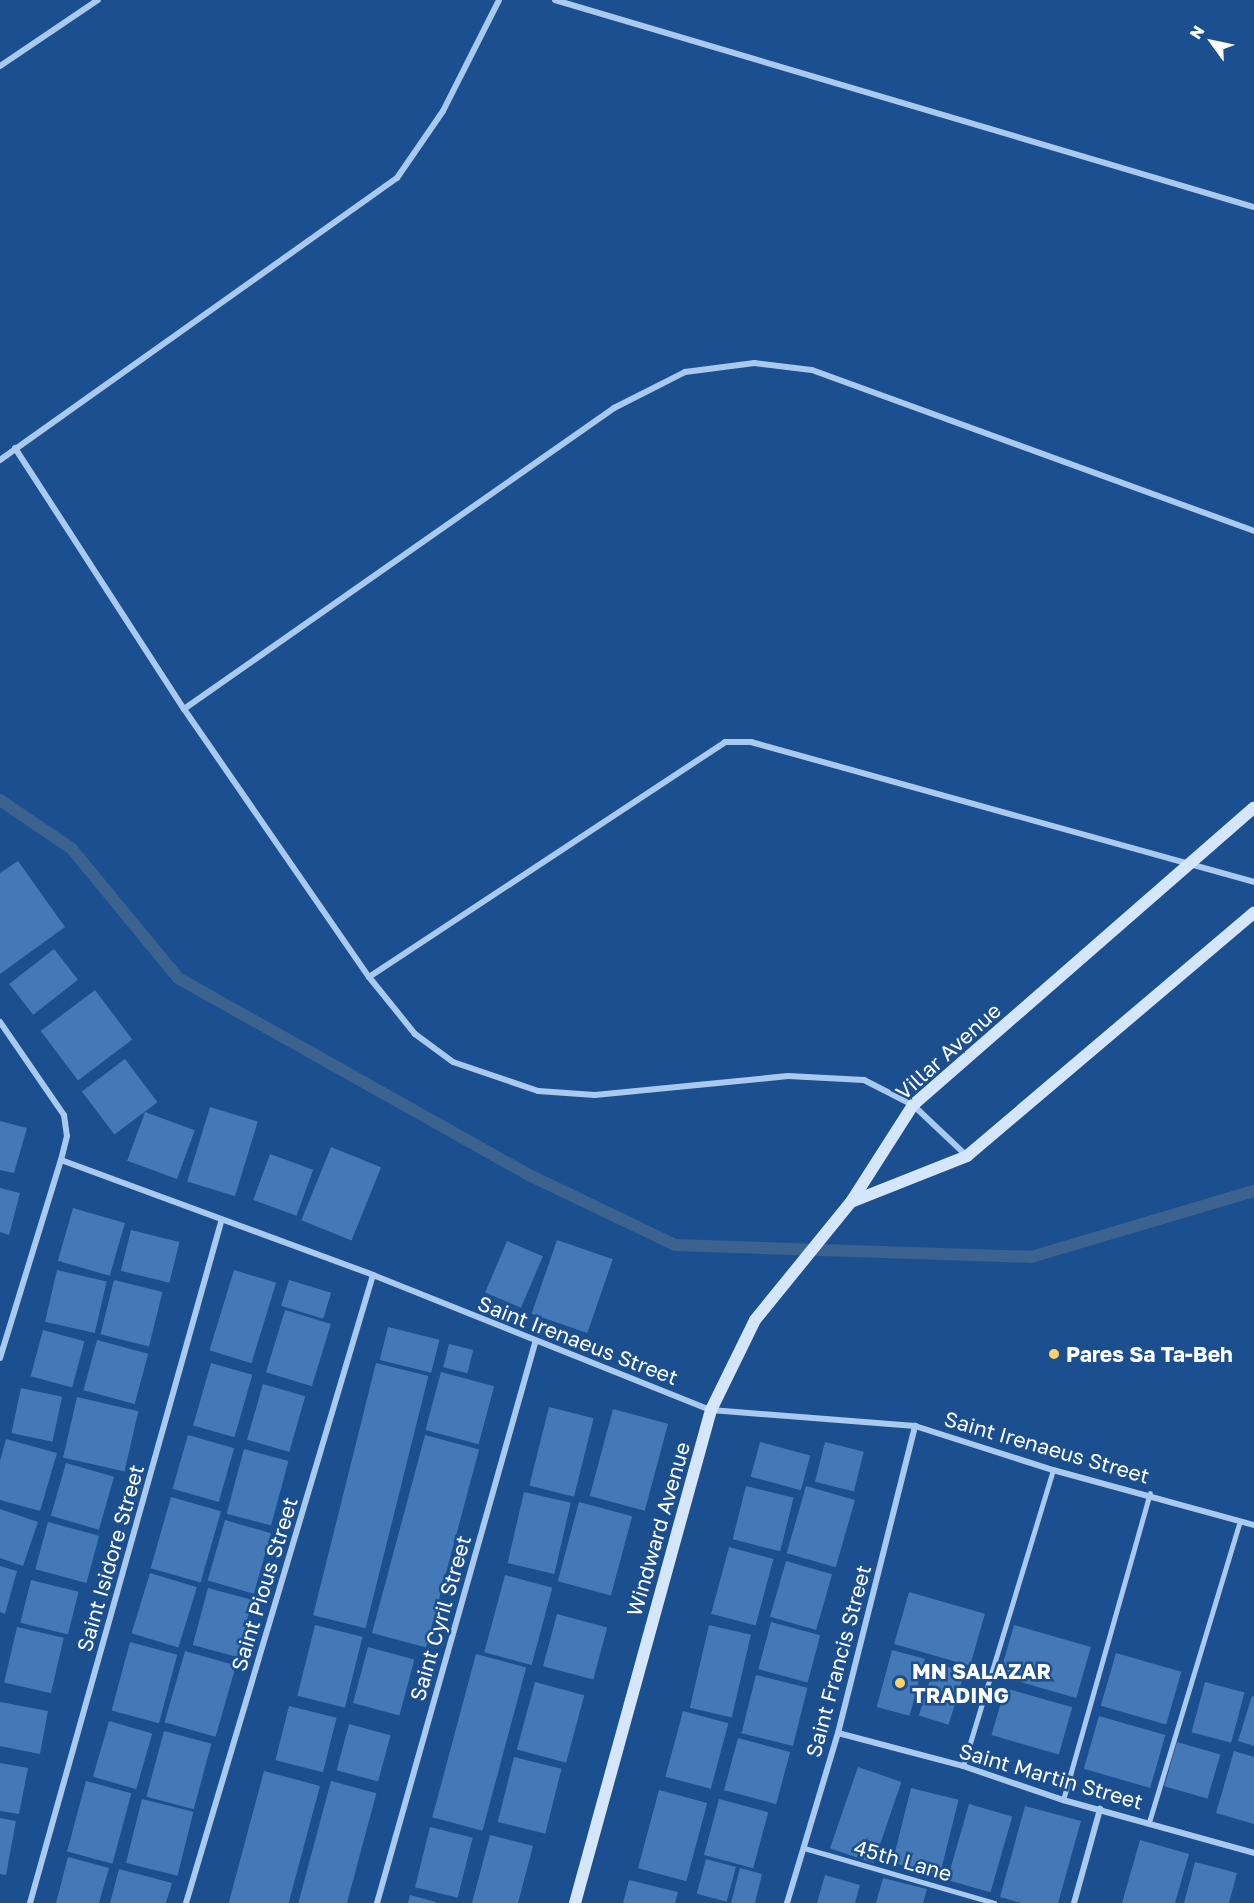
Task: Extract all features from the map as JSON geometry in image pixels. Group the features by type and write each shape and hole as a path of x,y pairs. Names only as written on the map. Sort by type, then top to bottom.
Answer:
{"main road":[{"name":"Villar Avenue","path":"851,1202 912,1105 1254,808"},
{"path":"851,1202 967,1156 1254,913"},
{"name":"Windward Avenue","path":"575,1903 711,1410 723,1380 755,1320 851,1202"}],"street":[{"path":"0,66 98,0"},
{"path":"0,460 397,178 443,111 499,0"},
{"path":"555,0 1254,207"},
{"path":"184,709 614,408 685,372 754,363 812,370 1254,531"},
{"path":"15,448 184,709 369,977 415,1034 453,1062 538,1091 595,1095 788,1076 864,1080 912,1105 967,1156"},
{"path":"369,977 725,742 751,742 1187,866 1254,882"},
{"path":"0,1022 64,1115 67,1136 0,1358"},
{"name":"Saint Irenaeus Street","path":"61,1160 221,1222 373,1275 535,1343 711,1410 915,1426 1053,1470 1150,1493 1254,1525"},
{"name":"Saint Isidore Street","path":"30,1903 221,1222"},
{"name":"Saint Pious Street","path":"186,1903 373,1275"},
{"name":"Saint Cyril Street","path":"377,1903 535,1343"},
{"name":"Saint Francis Street","path":"787,1903 838,1733 915,1426"},
{"path":"963,1766 1053,1470"},
{"path":"1063,1800 1150,1493"},
{"path":"1149,1822 1240,1521"},
{"name":"Saint Martin Street","path":"838,1733 963,1766 1063,1800 1254,1853"},
{"path":"1074,1903 1100,1809"},
{"name":"45th Lane","path":"804,1848 994,1903"}],"building":[{"path":"18,861 65,927 0,974 0,873"},
{"path":"54,949 78,980 33,1015 9,984"},
{"path":"95,990 132,1040 78,1080 41,1031"},
{"path":"125,1059 157,1102 114,1135 82,1091"},
{"path":"210,1107 258,1122 235,1196 187,1182"},
{"path":"145,1112 195,1130 177,1179 127,1161"},
{"path":"0,1121 27,1128 14,1173 0,1170"},
{"path":"331,1147 381,1167 351,1240 301,1220"},
{"path":"270,1154 313,1170 296,1216 253,1200"},
{"path":"0,1188 20,1193 9,1235 0,1232"},
{"path":"73,1208 125,1223 110,1276 58,1261"},
{"path":"131,1230 180,1242 169,1283 121,1271"},
{"path":"557,1240 613,1259 587,1333 532,1314"},
{"path":"507,1241 543,1256 521,1308 485,1293"},
{"path":"57,1270 107,1281 95,1333 45,1322"},
{"path":"234,1270 276,1283 252,1363 209,1350"},
{"path":"114,1280 163,1292 149,1346 100,1334"},
{"path":"289,1280 331,1293 323,1319 281,1306"},
{"path":"285,1310 331,1324 312,1386 266,1372"},
{"path":"388,1327 439,1340 431,1373 380,1360"},
{"path":"43,1330 85,1341 72,1387 31,1376"},
{"path":"97,1340 148,1354 135,1404 84,1390"},
{"path":"449,1344 473,1350 467,1373 443,1367"},
{"path":"211,1363 252,1375 234,1437 193,1425"},
{"path":"376,1363 428,1376 365,1628 313,1615"},
{"path":"441,1372 494,1386 479,1444 425,1430"},
{"path":"263,1384 305,1396 289,1452 247,1440"},
{"path":"21,1388 62,1397 53,1442 11,1433"},
{"path":"77,1397 138,1411 124,1472 63,1457"},
{"path":"549,1407 594,1418 574,1497 529,1486"},
{"path":"613,1409 668,1424 645,1511 590,1496"},
{"path":"188,1435 234,1448 219,1502 173,1489"},
{"path":"425,1435 479,1449 426,1648 372,1633"},
{"path":"6,1439 57,1453 40,1511 0,1500 0,1461"},
{"path":"760,1442 810,1455 801,1490 751,1477"},
{"path":"825,1442 864,1452 854,1491 815,1482"},
{"path":"244,1449 288,1461 271,1526 227,1514"},
{"path":"66,1463 114,1477 99,1530 51,1516"},
{"path":"746,1486 794,1498 780,1551 733,1539"},
{"path":"806,1486 855,1500 836,1567 787,1553"},
{"path":"524,1492 571,1503 554,1574 508,1563"},
{"path":"171,1497 221,1511 201,1582 151,1568"},
{"path":"579,1502 632,1516 611,1595 558,1581"},
{"path":"0,1509 38,1522 23,1566 0,1558"},
{"path":"225,1520 271,1533 254,1594 208,1581"},
{"path":"48,1522 99,1536 87,1583 35,1569"},
{"path":"729,1547 773,1559 756,1626 711,1614"},
{"path":"786,1561 832,1574 816,1630 770,1617"},
{"path":"0,1566 17,1571 5,1614 0,1612"},
{"path":"150,1573 197,1587 178,1648 132,1633"},
{"path":"505,1575 552,1588 532,1665 484,1652"},
{"path":"31,1580 79,1592 68,1635 20,1623"},
{"path":"208,1588 252,1600 237,1657 193,1645"},
{"path":"909,1592 985,1614 970,1666 894,1644"},
{"path":"557,1614 607,1627 593,1680 543,1666"},
{"path":"771,1622 820,1635 808,1683 758,1669"},
{"path":"315,1625 363,1637 345,1708 297,1696"},
{"path":"709,1625 751,1635 732,1717 690,1708"},
{"path":"1014,1625 1091,1647 1076,1698 999,1676"},
{"path":"17,1627 64,1638 51,1693 4,1683"},
{"path":"130,1642 177,1655 159,1723 112,1711"},
{"path":"368,1647 414,1659 399,1715 353,1703"},
{"name":"MN SALAZAR TRADING","path":"892,1650 925,1659 910,1716 877,1707"},
{"path":"185,1651 236,1666 216,1737 165,1722"},
{"path":"1116,1653 1181,1672 1166,1725 1101,1706"},
{"path":"476,1654 526,1667 482,1831 432,1817"},
{"path":"935,1663 965,1672 949,1725 919,1716"},
{"path":"756,1675 807,1688 793,1746 741,1733"},
{"path":"535,1682 584,1695 566,1763 517,1750"},
{"path":"1205,1682 1245,1693 1231,1743 1192,1732"},
{"path":"1005,1688 1072,1707 1059,1754 991,1735"},
{"path":"1252,1696 1254,1697 1254,1746 1238,1741"},
{"path":"0,1702 48,1711 40,1754 0,1746"},
{"path":"289,1706 337,1718 323,1772 275,1760"},
{"path":"683,1711 728,1723 711,1789 665,1777"},
{"path":"1099,1716 1165,1735 1150,1788 1084,1769"},
{"path":"109,1721 152,1733 136,1789 93,1777"},
{"path":"349,1724 391,1735 378,1781 337,1770"},
{"path":"164,1731 211,1744 194,1809 146,1797"},
{"path":"738,1738 790,1752 776,1804 724,1790"},
{"path":"1177,1742 1220,1754 1208,1799 1164,1786"},
{"path":"1234,1751 1254,1757 1254,1824 1216,1813"},
{"path":"514,1757 562,1769 545,1834 498,1822"},
{"path":"0,1763 28,1768 19,1814 0,1811"},
{"path":"858,1767 901,1782 873,1863 830,1848"},
{"path":"264,1771 320,1786 289,1903 229,1903"},
{"path":"86,1781 131,1793 113,1864 67,1852"},
{"path":"331,1781 376,1793 347,1903 298,1903"},
{"path":"911,1788 959,1800 940,1875 892,1863"},
{"path":"659,1790 707,1803 686,1881 638,1868"},
{"path":"142,1799 193,1812 177,1876 126,1863"},
{"path":"719,1799 768,1812 753,1868 704,1855"},
{"path":"969,1804 1012,1816 990,1892 947,1880"},
{"path":"1025,1806 1081,1821 1058,1903 1021,1903 1000,1897"},
{"path":"0,1818 16,1821 6,1875 0,1874"},
{"path":"430,1827 473,1838 458,1898 415,1887"},
{"path":"490,1835 533,1846 518,1903 472,1903"},
{"path":"1140,1840 1189,1854 1175,1903 1122,1903"},
{"path":"68,1857 109,1868 99,1903 56,1903"},
{"path":"706,1859 736,1867 727,1902 697,1894"},
{"path":"1195,1862 1237,1873 1229,1903 1184,1903"},
{"path":"740,1868 762,1874 755,1903 731,1903"},
{"path":"119,1869 172,1883 166,1903 110,1903"},
{"path":"825,1875 860,1885 855,1903 817,1903"},
{"path":"883,1878 927,1889 923,1903 876,1903"},
{"path":"629,1880 678,1892 675,1903 623,1903"},
{"path":"410,1895 436,1902 436,1903 408,1903"}],"waterway":[{"path":"0,800 71,848 178,978 527,1174 675,1245 1031,1257 1254,1191"}],"place":[{"name":"Pares Sa Ta-Beh","path":"1054,1354"},
{"name":"MN SALAZAR TRADING","path":"900,1683"}]}
